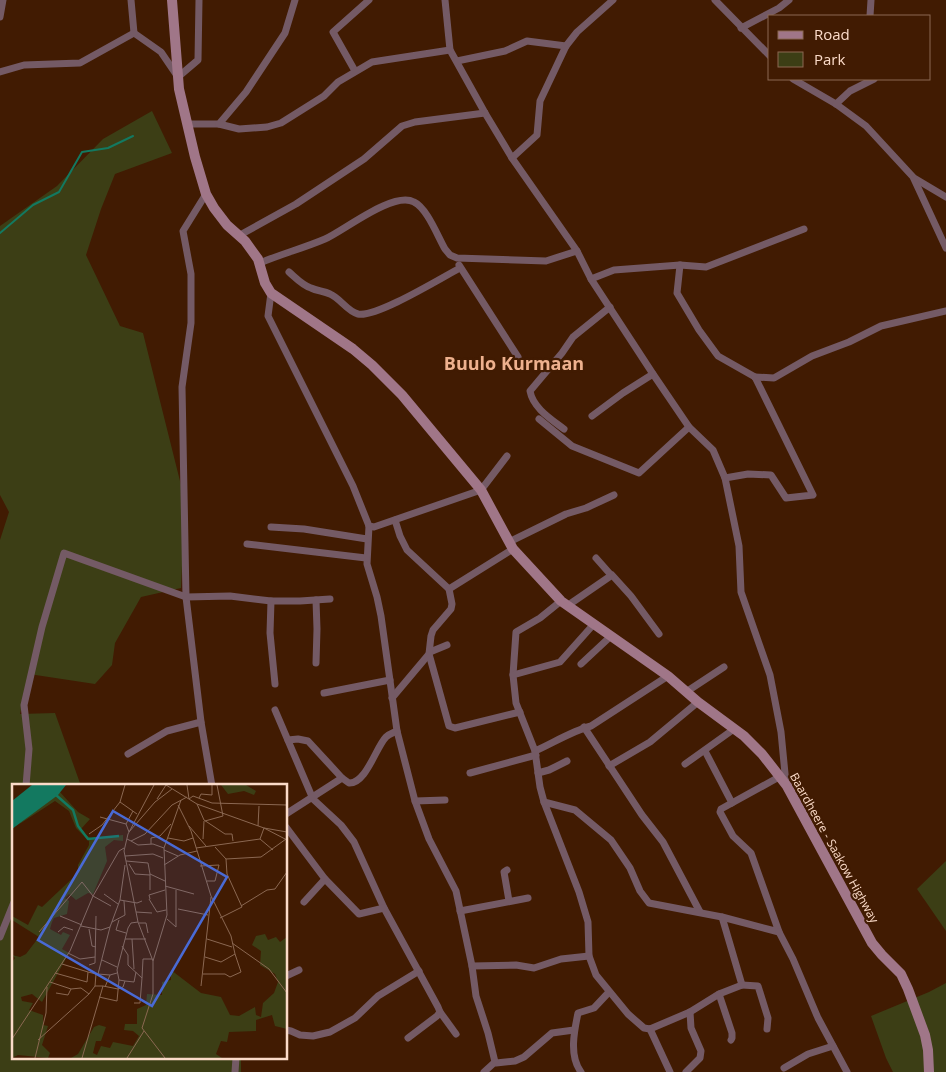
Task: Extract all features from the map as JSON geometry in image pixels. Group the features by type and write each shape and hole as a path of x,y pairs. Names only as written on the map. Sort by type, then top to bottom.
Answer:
{"main road":[{"path":"172,0 182,105 206,194 227,225 240,235 260,263 265,283 271,293"},
{"name":"Baardheere - Saakow Highway","path":"271,293 334,335 372,365 402,395 481,490 511,546 564,604 668,676 762,754 786,786 872,943 901,974 925,1035 929,1072"}],"street":[{"path":"0,17 3,0"},
{"path":"131,0 134,34"},
{"path":"134,34 161,52 178,77 198,60 199,0"},
{"path":"220,124 246,92 285,33 295,0"},
{"path":"355,71 333,32 369,0"},
{"path":"445,0 450,50 485,113 512,158 577,251 591,279 653,374 689,426 713,450 725,478 740,546 741,592 770,675 781,732 786,786"},
{"path":"512,158 537,135 540,101 566,46 576,32 613,0"},
{"path":"714,0 768,54"},
{"path":"741,28 779,8 789,0"},
{"path":"870,15 871,0"},
{"path":"0,72 24,65 80,63 134,34"},
{"path":"457,61 505,51 527,41 566,46"},
{"path":"188,124 220,124 239,129 267,128 281,123 324,96 338,82 372,62 450,50"},
{"path":"795,80 836,104 866,126 914,178 946,197"},
{"path":"836,104 850,91 872,80"},
{"path":"240,235 296,204 364,158 402,126 415,122 485,113"},
{"path":"914,178 946,248"},
{"path":"206,194 183,231 191,274 192,291 191,323 182,387 186,597 201,722 212,784"},
{"path":"260,263 326,238 390,203 405,199 415,202 424,211 450,255 457,258 546,262 577,251"},
{"path":"591,279 614,270 680,265 706,267 804,229"},
{"path":"457,258 460,268 518,357"},
{"path":"680,265 677,293 699,330 718,356 755,378 774,378 812,356 849,342 881,326 946,312"},
{"path":"289,272 309,288 329,293 341,300 349,309 363,314 392,304 460,268"},
{"path":"271,293 268,316 353,486 369,526 366,558 381,616 396,731 415,800 429,839 456,891 472,966 476,996 495,1062"},
{"path":"564,429 535,405 531,399 530,391 573,337 610,307"},
{"path":"592,416 653,374"},
{"path":"725,478 748,474 771,475 786,498 813,495 755,378"},
{"path":"539,419 572,446 639,473 689,426"},
{"path":"369,526 374,527 481,490 507,456"},
{"path":"449,588 511,546 566,514 586,508 614,495"},
{"path":"395,520 407,550 449,588 452,604 451,610 433,630 430,653 449,726 455,728 520,712"},
{"path":"271,527 304,529 367,540"},
{"path":"247,544 366,558"},
{"path":"26,784 29,749 24,705 42,627 64,553 186,597 230,596 271,601 330,599"},
{"path":"596,558 627,592 659,634"},
{"path":"611,575 516,632 514,675 516,703 535,753 544,802 579,892 588,922 589,956 596,975 628,1014 644,1028 650,1029 690,1012 720,994 742,985 758,986 768,1018 767,1029"},
{"path":"316,600 316,663"},
{"path":"271,601 270,633 275,684"},
{"path":"514,675 560,662 593,625"},
{"path":"581,664 611,636"},
{"path":"392,698 430,653 447,645"},
{"path":"686,692 724,667"},
{"path":"470,773 535,753 584,727 591,726 668,676"},
{"path":"324,693 390,680"},
{"path":"609,766 650,742 698,702"},
{"path":"275,710 312,798 341,825 354,842 384,908 440,1012 456,1034"},
{"path":"128,754 167,731 201,722"},
{"path":"584,727 642,815 663,842 700,912"},
{"path":"686,764 734,729"},
{"path":"288,740 308,741 342,778 349,783 355,782 369,766 387,736 396,731"},
{"path":"705,751 732,802"},
{"path":"538,773 567,761"},
{"path":"779,776 721,809 721,814 733,836 751,853 779,932 847,1072"},
{"path":"288,813 342,778"},
{"path":"415,800 445,800"},
{"path":"544,802 575,810 612,840 630,868 640,891 649,903 700,912 779,932"},
{"path":"288,830 325,879 359,914 384,908"},
{"path":"507,870 504,872 509,901"},
{"path":"304,902 325,879"},
{"path":"460,911 528,898"},
{"path":"0,937 12,907"},
{"path":"722,917 742,985"},
{"path":"472,966 516,965 534,968 561,959 589,956"},
{"path":"288,975 299,970"},
{"path":"288,1030 300,1035 313,1036 330,1032 355,1018 378,996 419,971"},
{"path":"581,1072 575,1058 574,1030 578,1013 594,1008 609,992"},
{"path":"720,994 732,1032 730,1040"},
{"path":"408,1038 430,1023 440,1012"},
{"path":"686,1072 700,1058 701,1051 691,1028 690,1012"},
{"path":"650,1029 670,1072"},
{"path":"495,1062 496,1064 515,1061 524,1056 548,1035 574,1030"},
{"path":"784,1068 808,1054 833,1046"},
{"path":"484,1072 495,1062"}],"green space":[{"path":"152,111 172,153 115,174 86,255 120,326 143,333 185,501 181,588 141,597 115,643 112,665 95,684 29,674 20,714 55,713 80,784 12,784 12,1060 241,1060 241,1072 0,1072 0,540 9,512 0,495 0,226 57,186 103,139"},
{"path":"946,861 946,931 917,889"},
{"path":"946,983 946,1072 893,1072 871,1016"}],"waterway":[{"path":"0,233 33,205 59,192 82,152 108,148 133,136"}],"district":[{"name":"Buulo Kurmaan","path":"514,364"}]}
